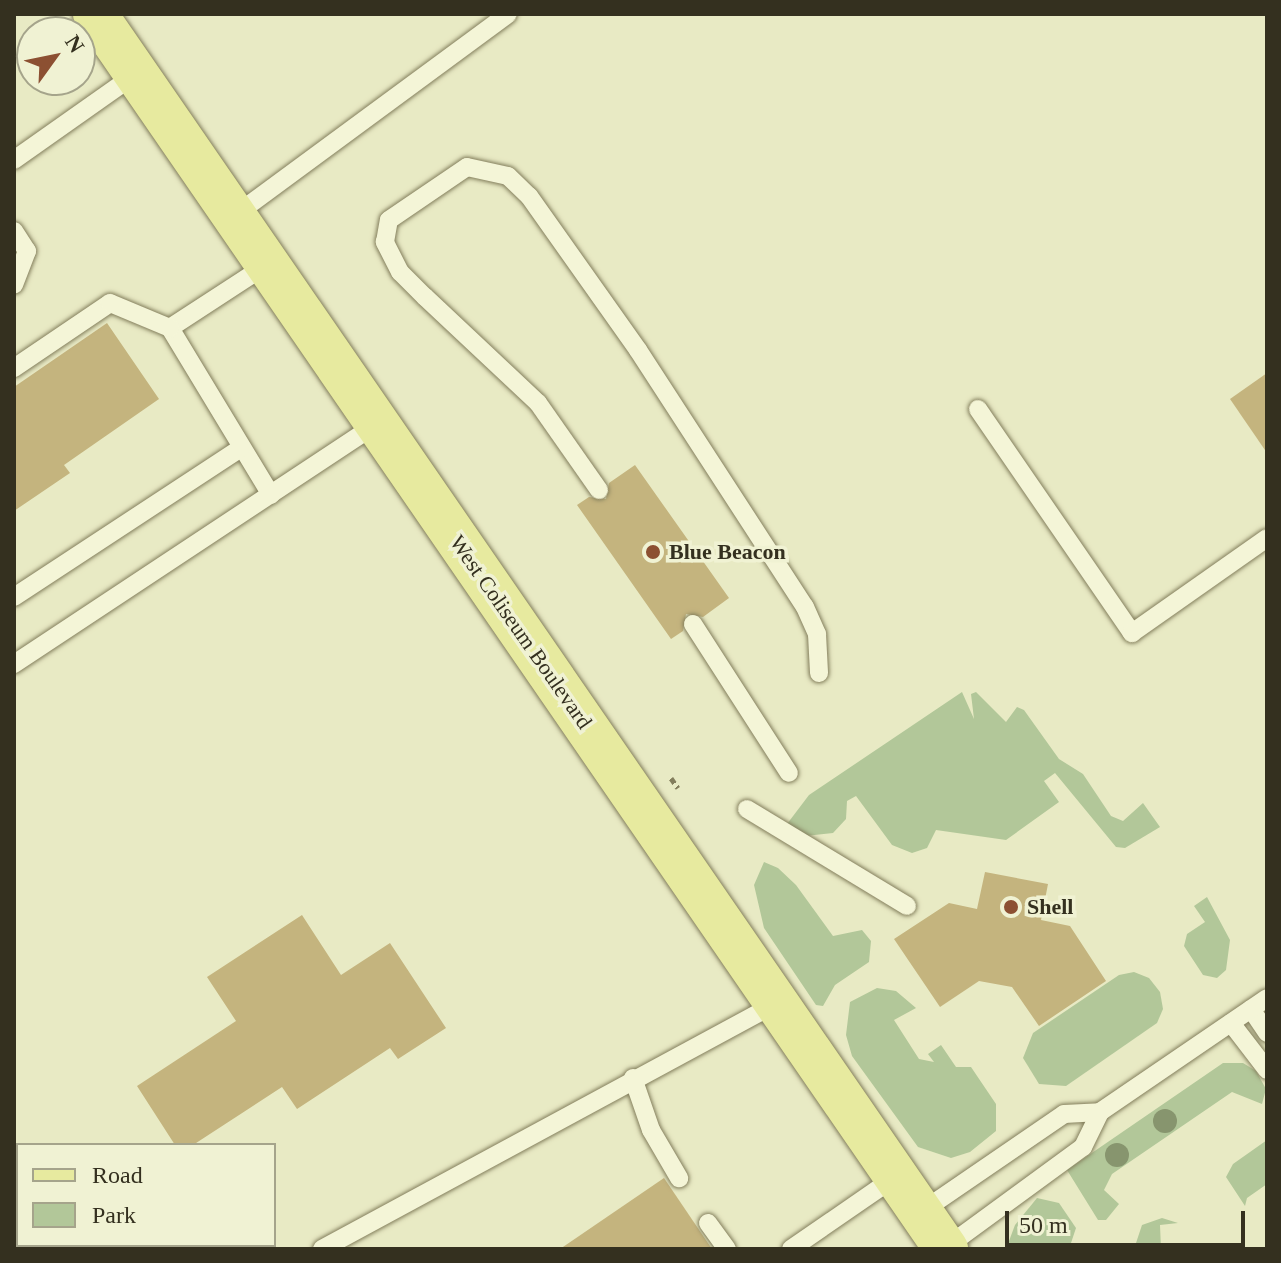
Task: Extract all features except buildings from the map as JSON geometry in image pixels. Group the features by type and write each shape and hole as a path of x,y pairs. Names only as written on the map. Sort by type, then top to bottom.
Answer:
{"main road":[{"name":"West Coliseum Boulevard","path":"95,14 946,1248"}],"lane":[{"path":"234,216 508,14"},
{"path":"14,160 136,74"},
{"path":"599,490 538,403 400,272 385,242 389,220 467,167 508,176 529,196 638,350 805,607 817,634 819,673"},
{"path":"14,231 27,251 14,285"},
{"path":"170,328 268,264"},
{"path":"14,368 110,303 170,328 271,495"},
{"path":"978,409 1132,633 1267,538"},
{"path":"14,664 377,424"},
{"path":"14,597 241,448"},
{"path":"693,624 789,773"},
{"path":"747,809 907,906"},
{"path":"921,1212 1064,1114 1100,1112 1267,998"},
{"path":"322,1249 633,1078 777,1003"},
{"path":"1251,1009 1267,1033"},
{"path":"1231,1023 1267,1070"},
{"path":"633,1078 651,1130 679,1178"},
{"path":"946,1248 1083,1147 1095,1131 1100,1112"},
{"path":"791,1249 897,1176"},
{"path":"708,1223 727,1249"}],"green space":[{"path":"962,692 974,719 971,694 976,692 1006,722 1017,707 1024,710 1059,759 1083,774 1111,816 1123,821 1143,803 1160,827 1125,848 1116,847 1055,773 1044,781 1059,802 1006,840 936,830 927,848 912,853 892,845 856,796 847,801 846,819 833,833 805,836 784,828 809,795"},
{"path":"764,862 778,868 796,885 833,936 862,930 871,941 869,962 835,985 823,1006 816,1005 764,928 754,885"},
{"path":"1207,897 1230,940 1226,970 1217,978 1203,975 1184,946 1187,934 1205,922 1194,906"},
{"path":"1134,972 1149,978 1160,992 1163,1009 1157,1023 1066,1086 1039,1084 1023,1058 1033,1033 1119,975"},
{"path":"877,988 896,991 916,1008 894,1020 919,1059 934,1062 928,1054 941,1045 956,1067 971,1067 996,1104 996,1131 970,1152 951,1158 918,1147 852,1056 846,1035 850,1002"},
{"path":"1223,1063 1243,1063 1256,1071 1266,1089 1262,1104 1232,1092 1112,1174 1104,1190 1119,1204 1106,1220 1098,1220 1067,1170"},
{"path":"1267,1140 1267,1184 1247,1198 1245,1206 1226,1177 1233,1164"},
{"path":"1037,1198 1059,1203 1076,1228 1069,1249 1006,1249 1015,1225"},
{"path":"1162,1218 1178,1223 1160,1225 1161,1249 1134,1249 1142,1225"}],"place":[{"name":"Blue Beacon","path":"653,552"},
{"name":"Shell","path":"1011,907"}]}
